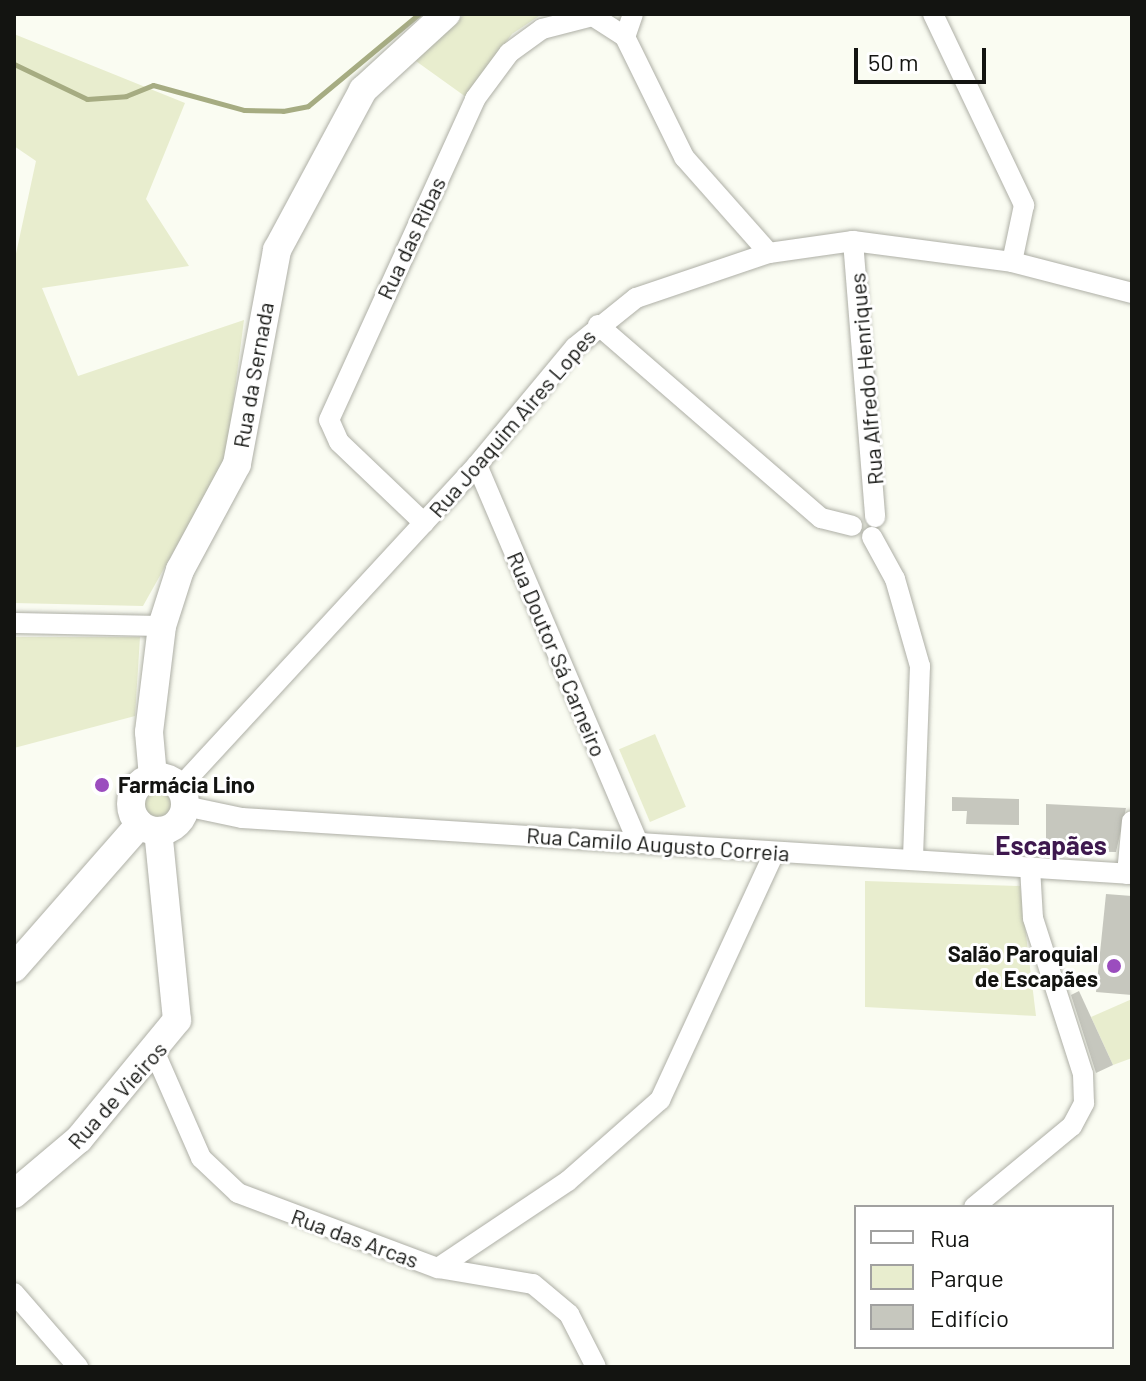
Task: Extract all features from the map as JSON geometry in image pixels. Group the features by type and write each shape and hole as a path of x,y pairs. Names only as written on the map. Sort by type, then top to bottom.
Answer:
{"street":[{"name":"Rua da Sernada","path":"153,777 149,732 162,626 180,570 237,464 277,250 363,90 446,14"},
{"path":"633,14 625,37 684,157 769,253"},
{"path":"933,14 1024,205 1012,262"},
{"name":"Rua das Ribas","path":"424,523 339,442 329,420 475,99 509,53 542,29 593,16 625,37"},
{"name":"Rua Joaquim Aires Lopes","path":"182,797 598,325 636,298 769,253 853,241 1012,262 1132,292"},
{"name":"Rua Alfredo Henriques","path":"853,241 874,527 895,579 920,666 913,860"},
{"name":"Rua Alfredo Henriques","path":"598,325 821,518 852,526 862,513 874,527"},
{"name":"Rua Doutor Sá Carneiro","path":"477,465 638,842"},
{"path":"14,623 162,626"},
{"path":"14,968 149,827 179,821 182,797 153,777"},
{"name":"Rua de Vieiros","path":"14,1194 79,1139 155,1053 177,1020 149,827 133,792 153,777"},
{"name":"Rua Camilo Augusto Correia","path":"182,797 242,818 1130,874"},
{"path":"1130,874 1132,821"},
{"path":"438,1268 568,1181 660,1100 774,853"},
{"path":"976,1205 1072,1126 1084,1103 1083,1074 1033,918 1030,868"},
{"name":"Rua das Arcas","path":"155,1053 201,1158 238,1193 438,1268 533,1284 569,1314 596,1367"},
{"path":"14,1293 68,1365"}],"green space":[{"path":"465,14 542,14 512,34 466,97 413,59"},
{"path":"14,34 185,103 146,199 189,266 42,288 78,376 244,320 226,458 143,606 14,603 14,263 36,161 14,146"},
{"path":"14,637 140,637 135,716 14,748"},
{"path":"655,734 686,807 650,822 619,749"},
{"path":"158,787 170,791 174,803 170,815 158,819 146,815 142,803 146,791"},
{"path":"865,881 1020,886 1036,1016 865,1007"},
{"path":"1132,999 1132,1058 1113,1065 1091,1017"}],"building":[{"path":"952,797 1019,799 1019,825 966,824 967,811 952,811"},
{"path":"1046,804 1126,808 1116,852 1046,851"},
{"name":"Salão Paroquial de Escapães","path":"1106,894 1132,896 1132,995 1096,992"},
{"path":"1079,991 1113,1065 1096,1073 1071,995"}],"waterway":[{"path":"14,64 87,99 126,96 153,85 244,110 283,111 308,106 419,14"}],"place":[{"name":"Farmácia Lino","path":"102,785"},
{"name":"Salão Paroquial de Escapães","path":"1114,966"}],"district":[{"name":"Escapães","path":"1051,845"}]}
